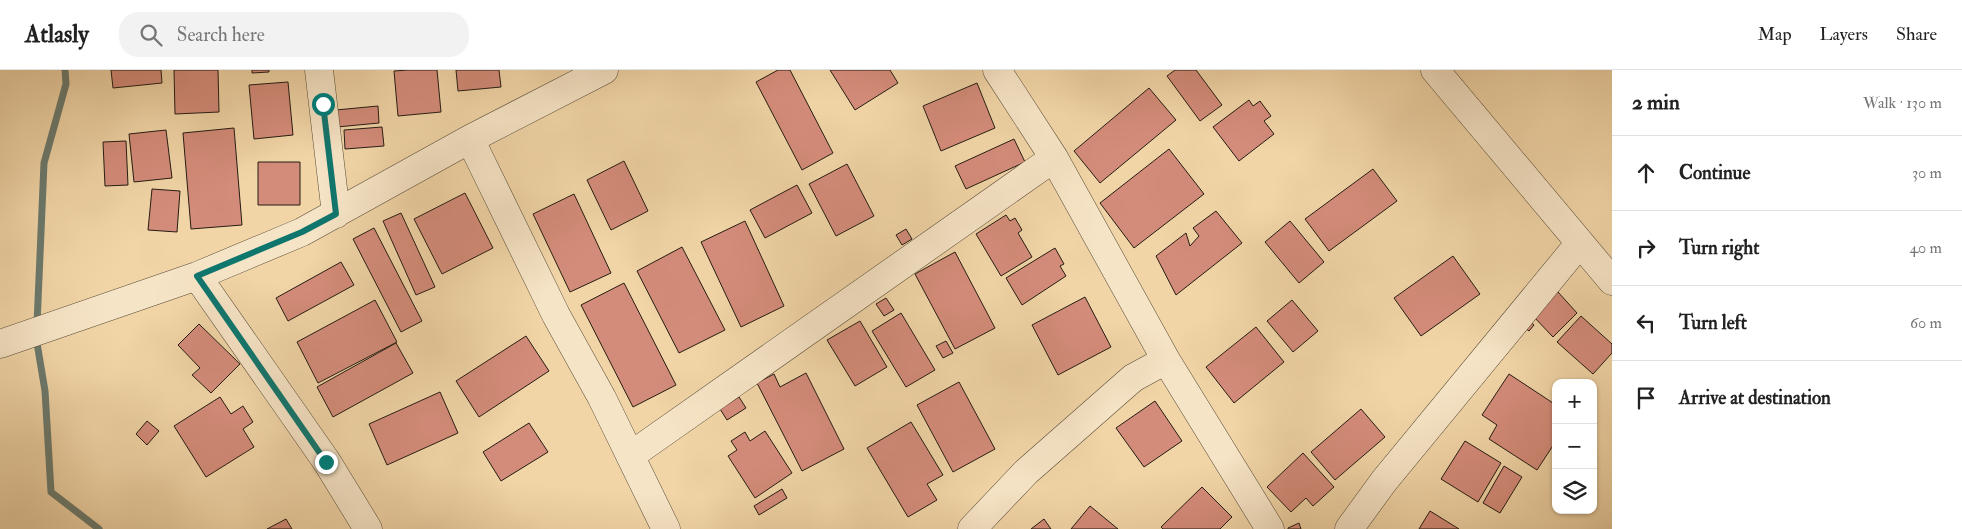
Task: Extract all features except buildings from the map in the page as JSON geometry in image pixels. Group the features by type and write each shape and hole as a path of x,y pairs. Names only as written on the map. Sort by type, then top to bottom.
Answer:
{"street":[{"path":"320,70 336,214"},
{"path":"10,341 197,276 302,232 470,139 604,70"},
{"path":"997,70 1054,158 1166,360 1270,529"},
{"path":"1435,70 1579,244 1612,281"},
{"path":"470,139 556,314 602,398 666,529"},
{"path":"630,456 1054,158"},
{"path":"1349,529 1384,481 1579,244"},
{"path":"197,276 326,462 368,529"},
{"path":"972,529 1026,472 1133,378 1166,360"}],"waterway":[{"path":"37,324 44,163 66,84 65,70"},
{"path":"36,337 45,391 51,492 99,529"}],"route":[{"path":"323,104 336,214 302,232 197,276 232,330 326,462"}]}
